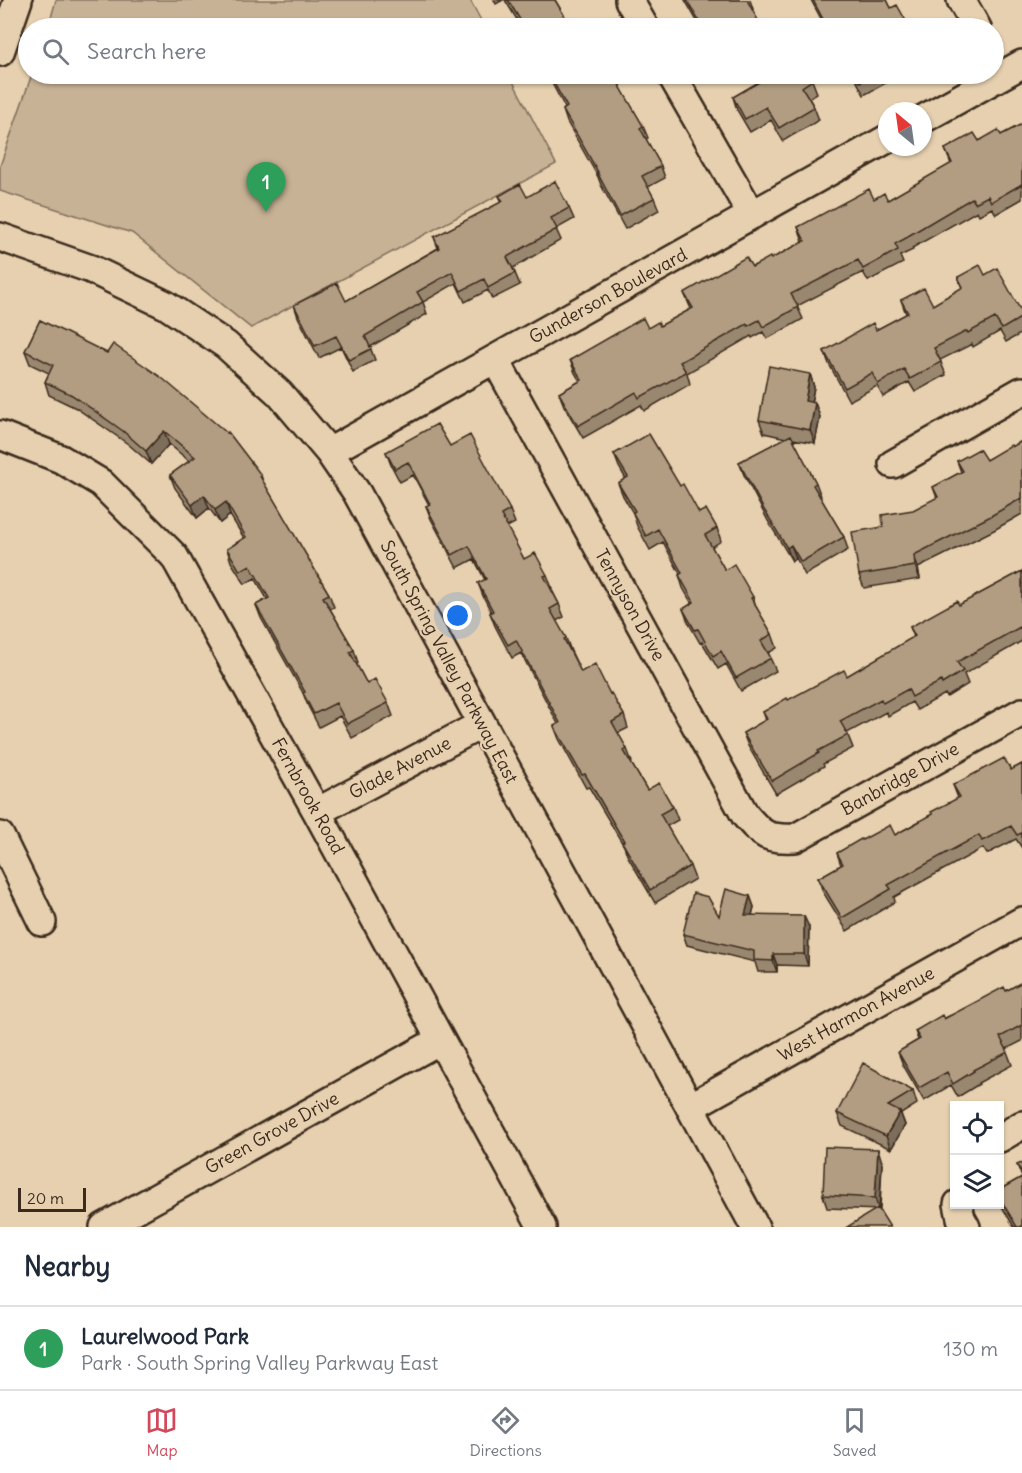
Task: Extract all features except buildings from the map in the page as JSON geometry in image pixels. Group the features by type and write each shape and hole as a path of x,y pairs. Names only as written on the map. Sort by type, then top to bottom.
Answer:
{"street":[{"path":"0,52 18,0"},
{"path":"629,0 639,18"},
{"path":"961,0 971,18"},
{"path":"677,84 752,215"},
{"path":"932,113 978,84"},
{"name":"Gunderson Boulevard","path":"329,452 878,144"},
{"name":"South Spring Valley Parkway East","path":"0,237 91,269 166,305 226,345 265,380 280,394 329,452 357,493 755,1227"},
{"name":"Tennyson Drive","path":"495,359 745,815 760,833 777,839"},
{"path":"893,464 1022,391"},
{"name":"Fernbrook Road","path":"0,435 61,459 101,483 174,556 317,812 542,1227"},
{"name":"Banbridge Drive","path":"777,839 795,838 1022,712"},
{"name":"Glade Avenue","path":"317,812 482,724"},
{"path":"0,836 42,922"},
{"name":"West Harmon Avenue","path":"690,1107 1022,921"},
{"name":"Green Grove Drive","path":"104,1227 440,1040"},
{"path":"1004,1135 1022,1125"},
{"path":"959,1209 966,1227"}],"shaded area":[{"path":"56,0 470,0 480,18 51,18"},
{"path":"29,84 514,84 556,164 251,328 132,233 0,191 0,166"}],"place":[{"name":"Laurelwood Park","path":"266,212"}]}
